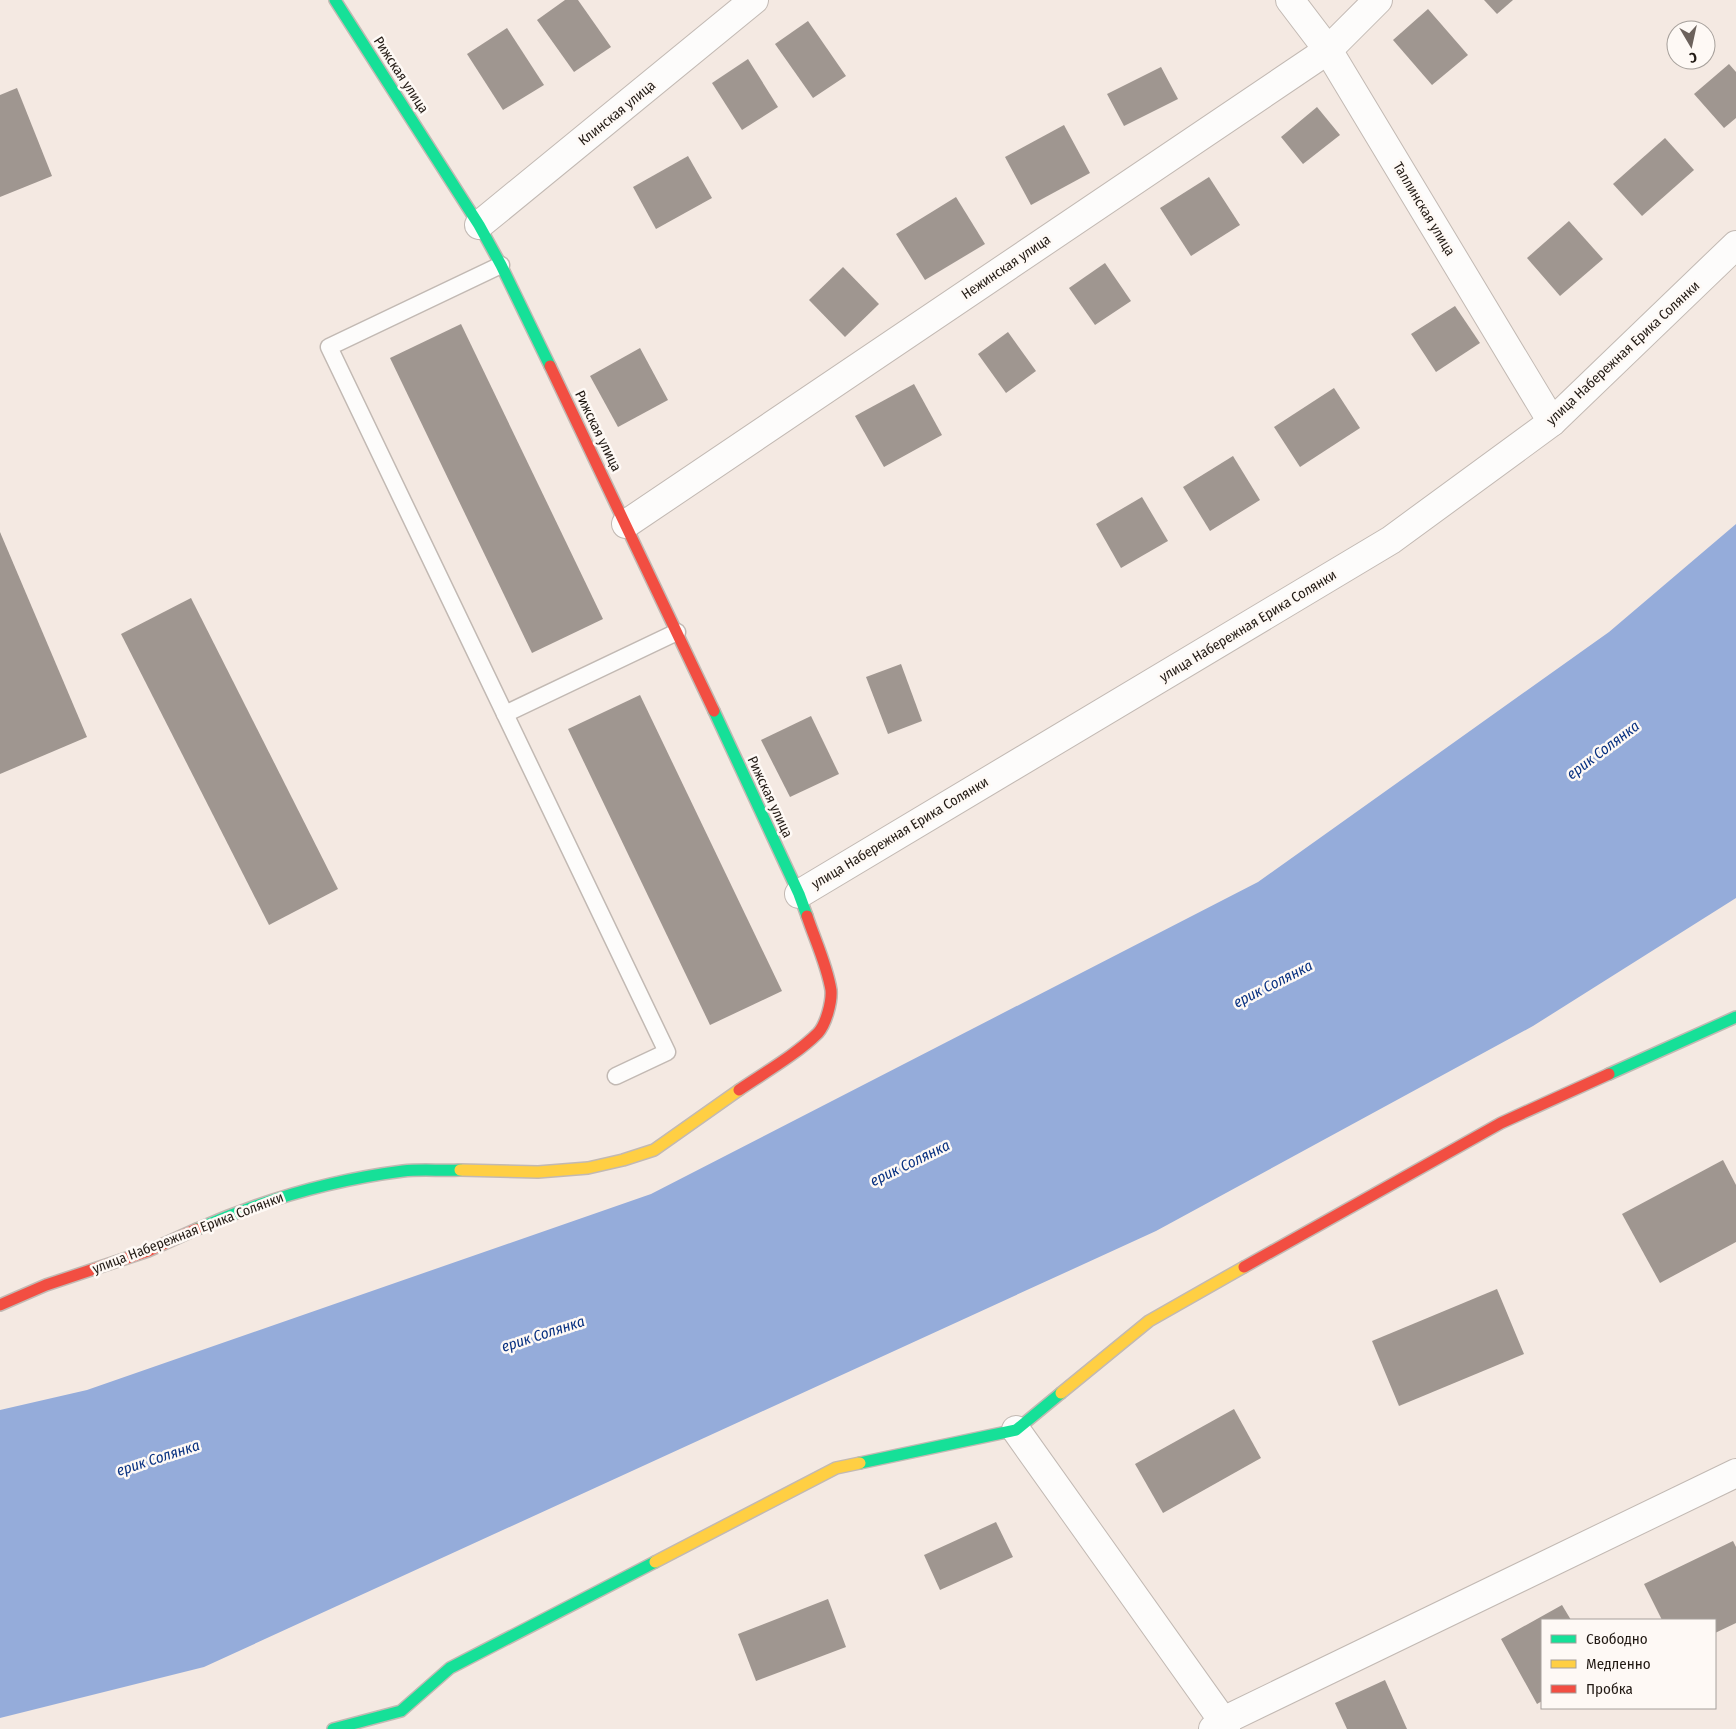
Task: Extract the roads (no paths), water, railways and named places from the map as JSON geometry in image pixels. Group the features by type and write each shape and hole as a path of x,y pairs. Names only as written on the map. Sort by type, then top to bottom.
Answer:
{"street":[{"name":"Рижская улица","path":"335,0 479,225 501,265 626,524 799,894"},
{"name":"Клинская улица","path":"479,225 754,0"},
{"name":"Таллинская улица","path":"1290,0 1328,50 1552,422"},
{"name":"Нежинская улица","path":"626,524 1328,50 1378,0"},
{"name":"улица Набережная Ерика Солянки","path":"0,1305 46,1285 148,1251 238,1211 314,1187 404,1171 488,1170 538,1172 588,1168 654,1150 800,1048 819,1032 828,1012 831,992 827,972 799,894 1392,540 1552,422 1736,245"},
{"path":"333,1729 402,1720 450,1668 836,1468 1016,1430 1149,1322 1501,1123 1736,1017"},
{"path":"1016,1430 1221,1726 1736,1473"}],"lane":[{"path":"501,265 330,347 667,1052 616,1076"},
{"path":"505,714 677,632"}],"water":[{"name":"ерик Солянка","path":"1736,524 1736,898 1533,1026 1156,1231 204,1667 0,1718 0,1410 87,1390 651,1194 1258,882 1609,632"}]}
